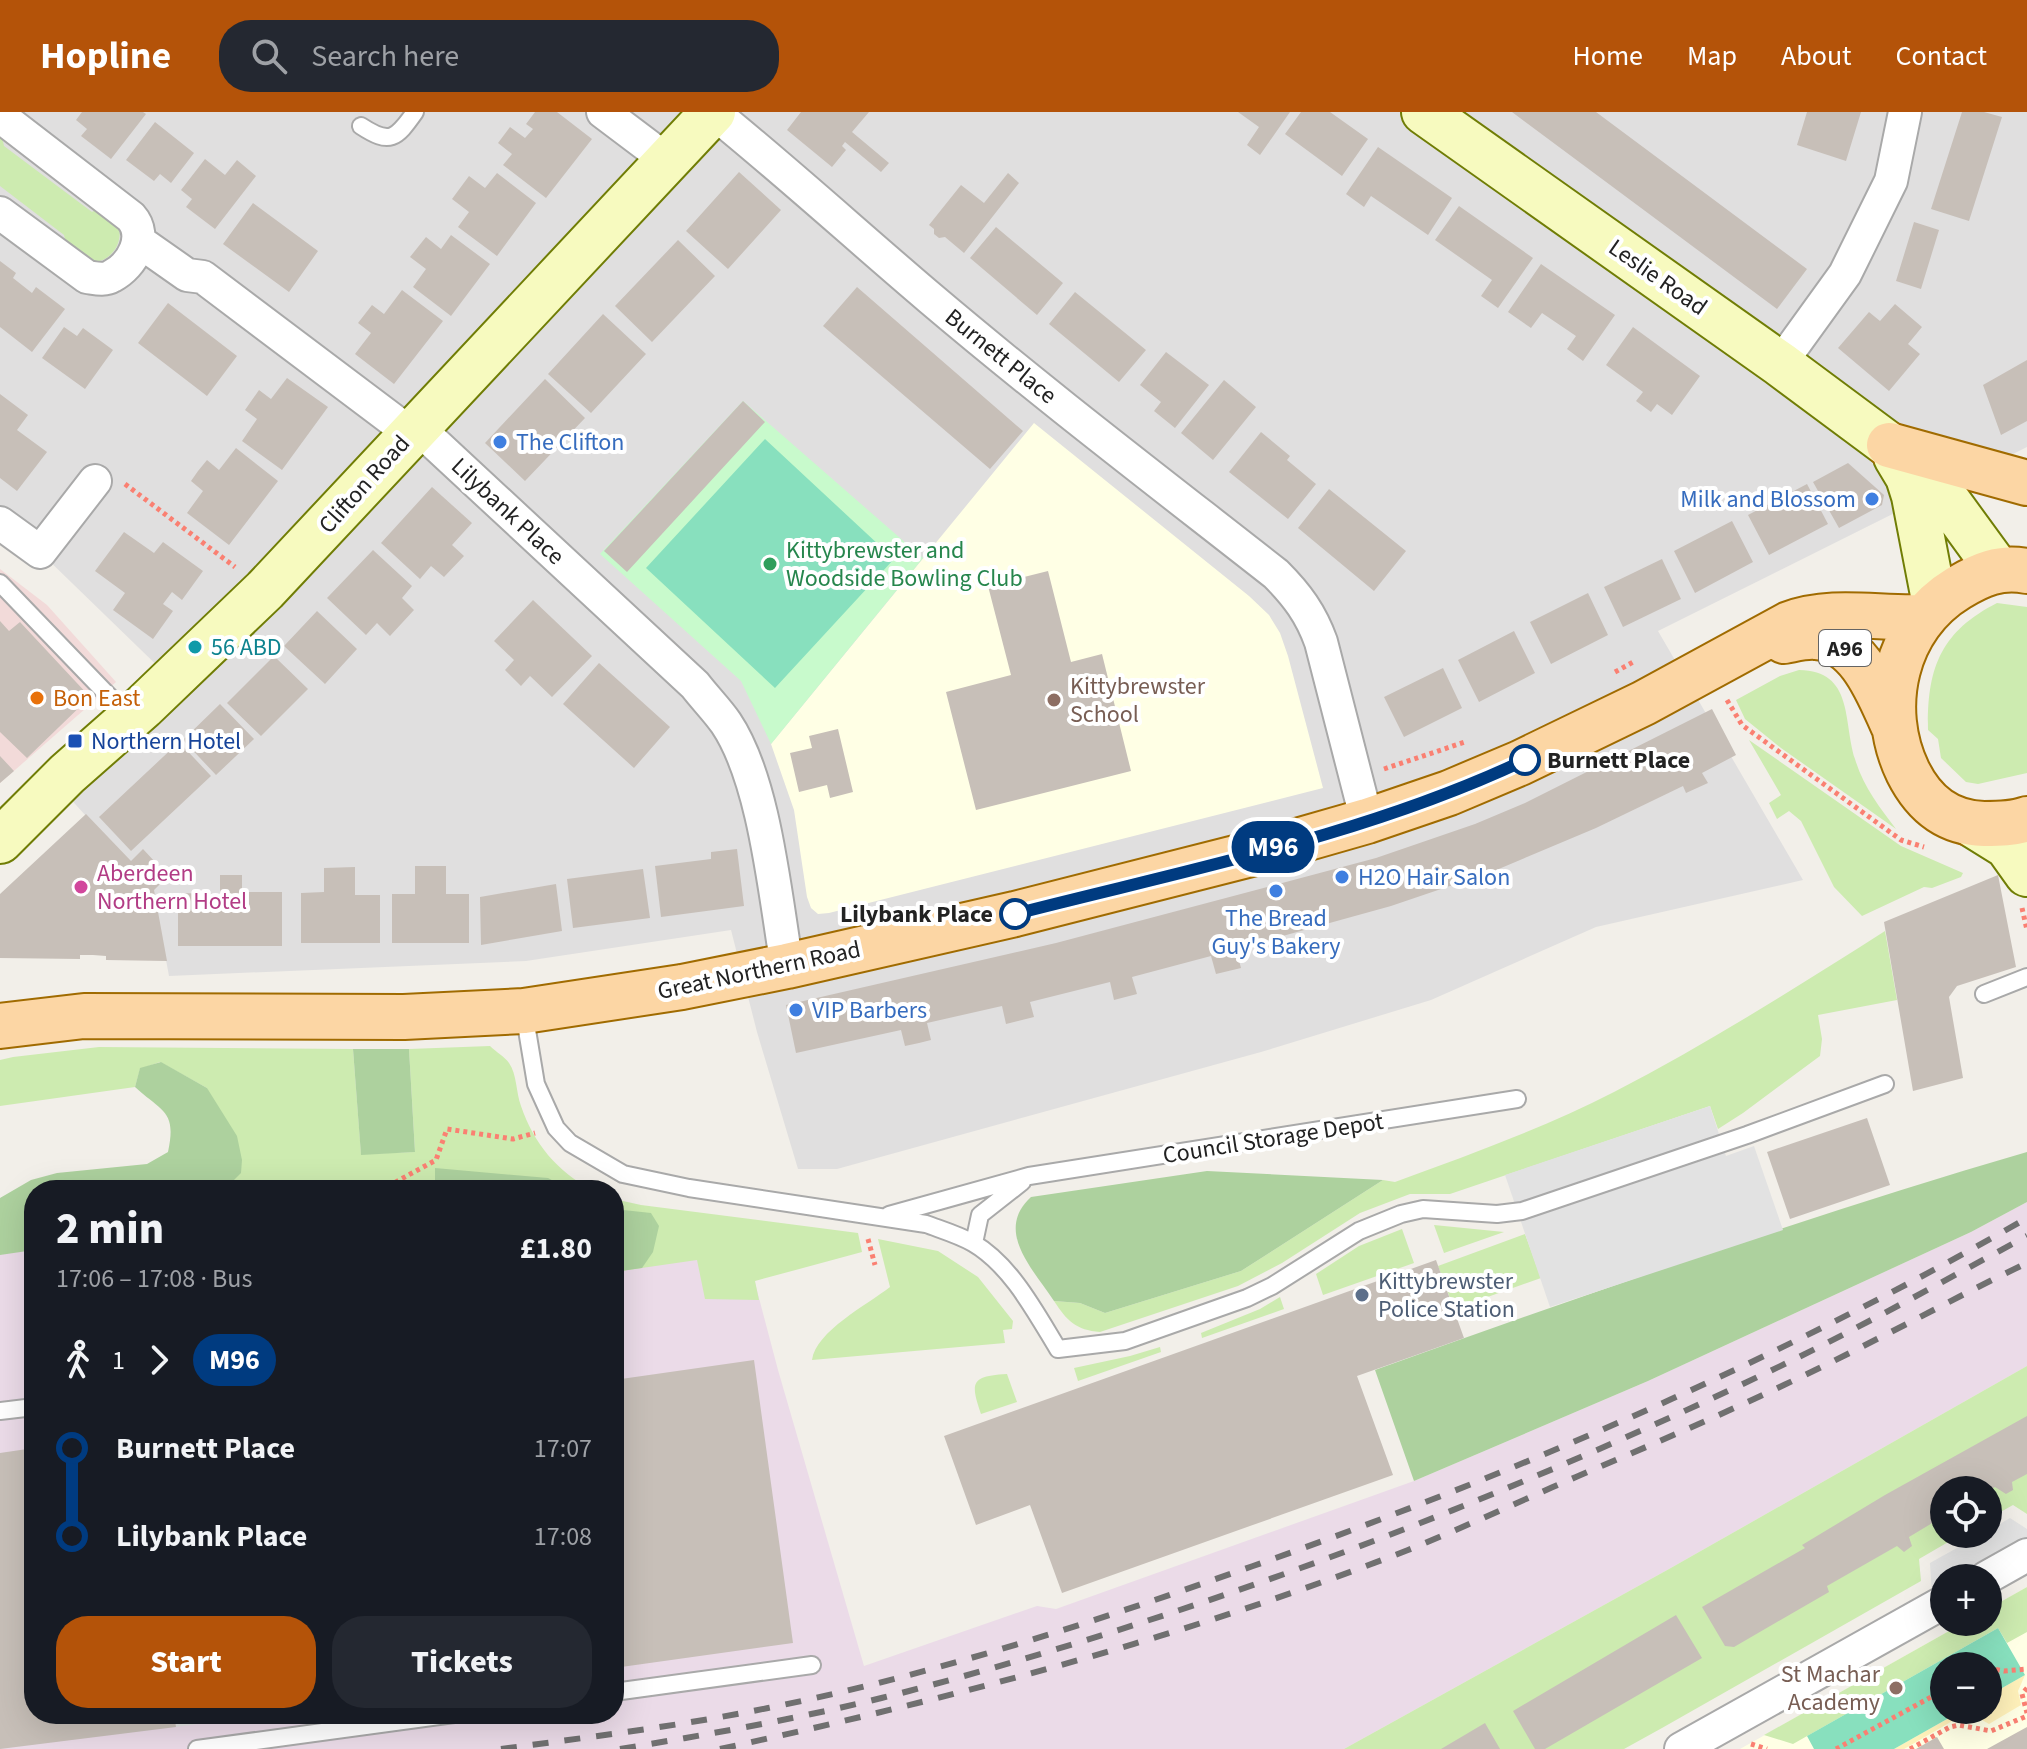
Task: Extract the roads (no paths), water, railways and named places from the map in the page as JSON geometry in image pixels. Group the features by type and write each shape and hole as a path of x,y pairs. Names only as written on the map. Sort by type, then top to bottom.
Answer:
{"main road":[{"path":"1889,445 2027,483"},
{"name":"A96","path":"2015,565 1975,578 1929,611 1896,672 1892,699 1898,751 1918,792 1936,809 1957,821 1970,823 1994,824 2027,819"},
{"name":"Great Northern Road","path":"0,1026 84,1016 404,1017 524,1011 668,989 787,966 1015,914 1367,821 1449,793 1520,763 1644,703 1789,624 1810,616 1827,614 1891,619 1929,611"},
{"name":"Great Northern Road","path":"1753,644 1816,637 1830,640 1848,650 1874,682 1894,727"}],"street":[{"path":"603,112 668,161"},
{"name":"Clifton Road","path":"0,841 67,774 265,590 713,112"},
{"name":"Burnett Place","path":"713,112 1027,378 1286,584 1312,617 1321,642 1367,821"},
{"name":"Leslie Road","path":"1424,112 1889,445 1939,489 2015,565"},
{"path":"1780,364 1845,274 1891,181 1905,112"},
{"path":"0,116 131,217 137,224 140,242 112,277 87,277 0,213"},
{"name":"Lilybank Place","path":"140,242 187,275 203,277 413,430 684,675 727,725 743,759 762,819 787,966"},
{"name":"Leslie Road","path":"1889,445 1908,477 1914,496 1929,611"},
{"path":"0,523 40,552 95,481"},
{"path":"1970,823 2007,846 2024,890"},
{"path":"2002,1569 2027,1555"},
{"path":"1681,1749 1930,1610"}],"lane":[{"path":"361,126 378,137 394,136 415,112"},
{"path":"0,583 130,718"},
{"path":"1984,994 2027,977"},
{"path":"524,1011 536,1084 556,1128 570,1143 623,1174 689,1188 926,1224 974,1243 1019,1289 1058,1349 1114,1343 1247,1298 1272,1286 1359,1231 1401,1214 1423,1209 1497,1214 1522,1211 1747,1135 1885,1084"},
{"name":"Council Storage Depot","path":"880,1217 1029,1176 1517,1099"},
{"path":"974,1243 980,1215 1029,1176"},
{"path":"0,1411 24,1408"},
{"path":"624,1691 812,1665"},
{"path":"197,1749 379,1724"}],"railway":[{"path":"501,1749 635,1731 830,1695 1013,1646 1193,1587 1452,1492 1648,1410 1840,1319 2027,1218"},
{"path":"620,1749 765,1723 909,1691 1128,1627 1345,1552 1557,1467 1766,1373 2027,1236"},
{"path":"720,1749 982,1687 1154,1638 1324,1581 1429,1541 1728,1411 2027,1263"}],"place":[{"name":"The Clifton","path":"500,442"},
{"name":"Milk and Blossom","path":"1872,499"},
{"name":"Kittybrewster and Woodside Bowling Club","path":"770,564"},
{"name":"56 ABD","path":"195,647"},
{"name":"Bon East","path":"37,698"},
{"name":"Kittybrewster School","path":"1054,700"},
{"name":"Northern Hotel","path":"75,741"},
{"name":"Burnett Place","path":"1525,760"},
{"name":"H2O Hair Salon","path":"1342,877"},
{"name":"Aberdeen Northern Hotel","path":"81,887"},
{"name":"The Bread Guy's Bakery","path":"1276,891"},
{"name":"Lilybank Place","path":"1015,914"},
{"name":"VIP Barbers","path":"796,1010"},
{"name":"Kittybrewster Police Station","path":"1362,1295"},
{"name":"St Machar Academy","path":"1896,1688"}]}
